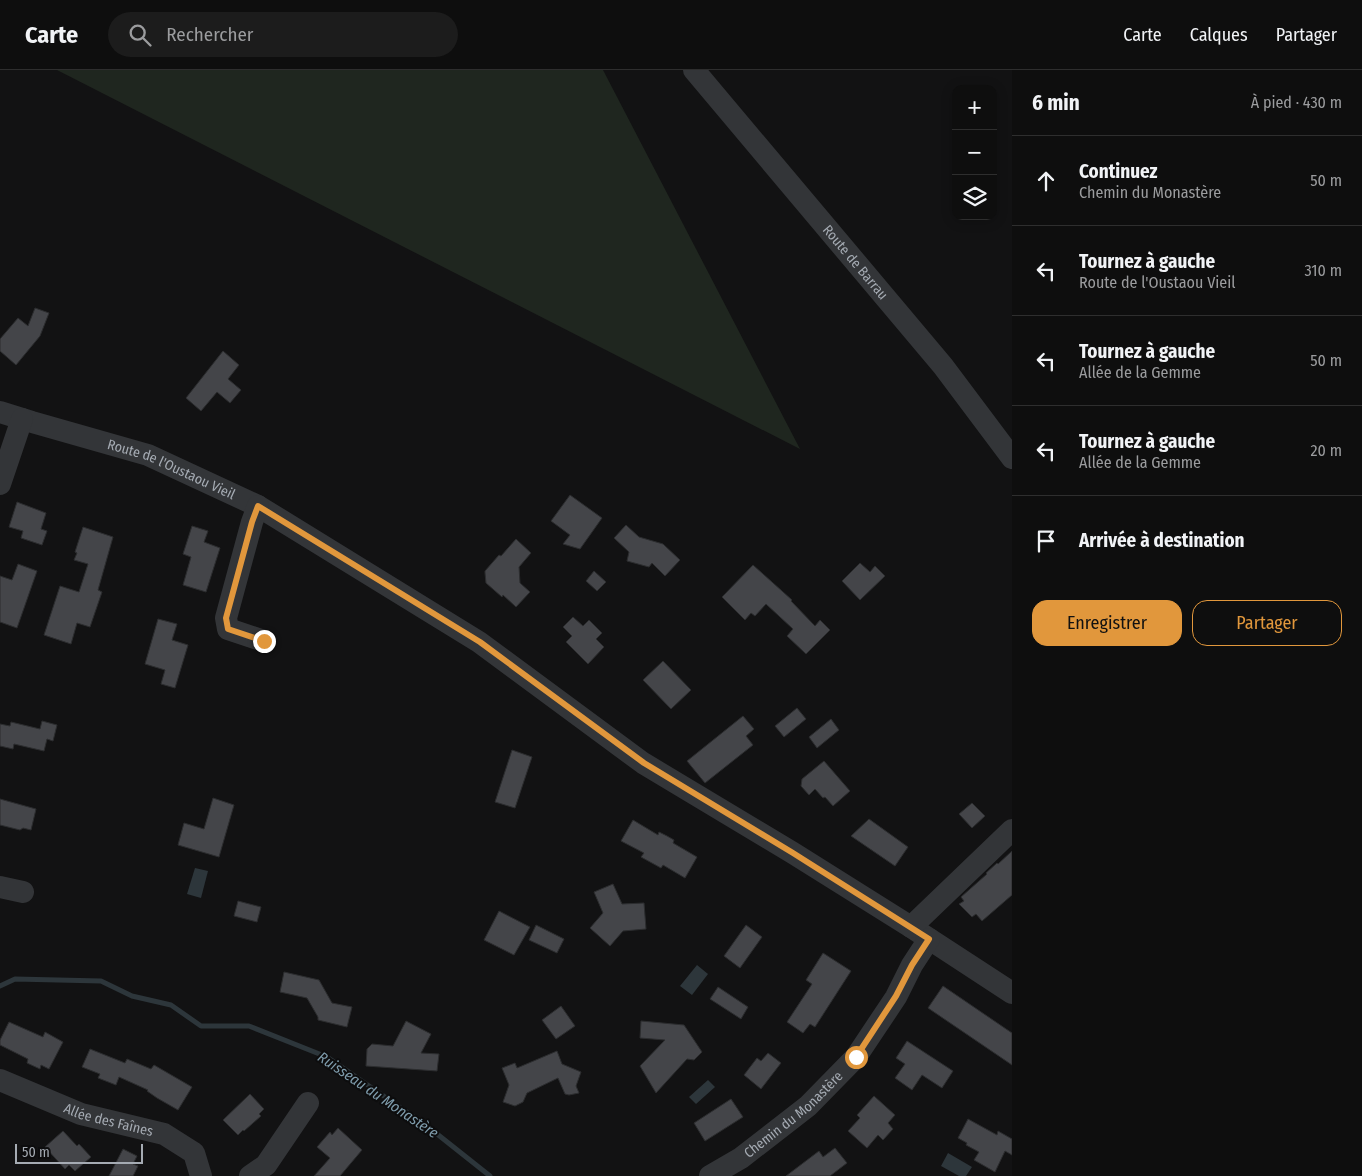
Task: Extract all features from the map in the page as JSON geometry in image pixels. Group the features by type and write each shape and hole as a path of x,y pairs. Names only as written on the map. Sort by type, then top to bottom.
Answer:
{"street":[{"name":"Route de Barrau","path":"694,70 943,366 1012,458"},
{"name":"Route de l'Oustaou Vieil","path":"0,412 148,455 258,506 480,642 644,763 793,853 1012,993"},
{"path":"0,484 22,419"},
{"path":"258,506 226,618 228,629 264,641"},
{"name":"Chemin du Monastère","path":"710,1176 741,1158 808,1106 856,1057 896,996 912,965 920,933 1012,830"},
{"path":"0,887 23,892"},
{"name":"Allée des Faînes","path":"0,1080 81,1114 164,1134 194,1153 201,1176"},
{"path":"250,1176 266,1165 308,1103"}],"shaded area":[{"path":"57,70 603,70 800,449"},
{"path":"195,868 208,871 201,898 187,894"},
{"path":"697,965 708,974 692,995 680,986"},
{"path":"708,1080 715,1087 696,1104 689,1097"},
{"path":"948,1153 972,1167 966,1176 959,1176 941,1166"}],"building":[{"path":"35,308 49,313 40,336 16,365 0,351 0,339 18,318 28,326"},
{"path":"223,351 239,365 228,379 241,390 230,403 217,392 201,411 186,398"},
{"path":"570,495 602,518 580,549 563,544 570,535 551,521"},
{"path":"17,502 46,513 41,529 47,531 42,545 21,538 23,531 9,527"},
{"path":"626,525 639,537 663,544 680,560 665,576 652,563 649,567 627,561 629,552 614,538"},
{"path":"192,526 208,531 204,542 220,548 206,592 183,585 191,557 183,554"},
{"path":"83,527 113,537 98,590 102,592 90,627 77,623 71,644 44,635 60,586 79,592 88,564 74,560"},
{"path":"516,539 531,553 519,567 520,583 530,592 516,607 486,583 485,571"},
{"path":"860,563 870,572 875,566 885,576 860,600 842,581"},
{"path":"18,564 37,571 17,628 0,622 0,576 12,580"},
{"path":"753,565 792,600 815,626 820,620 830,630 806,654 787,636 793,629 766,604 755,616 751,613 745,620 722,597"},
{"path":"594,571 606,582 597,591 586,581"},
{"path":"573,617 583,626 589,620 602,633 596,639 604,647 588,664 566,642 572,636 563,627"},
{"path":"158,619 177,624 172,640 188,645 175,688 161,684 165,670 145,664"},
{"path":"663,661 691,690 671,709 643,680"},
{"path":"797,708 806,719 784,737 775,726"},
{"path":"743,716 754,729 746,736 753,745 705,783 687,761"},
{"path":"831,719 839,730 817,748 809,737"},
{"path":"42,721 57,725 53,741 47,739 44,751 14,744 13,749 0,746 0,724 10,726 11,722 40,729"},
{"path":"512,750 532,757 515,808 495,802"},
{"path":"824,761 850,791 833,806 815,789 809,795 801,786 802,779"},
{"path":"213,798 234,805 219,857 178,845 184,823 204,829"},
{"path":"0,799 36,809 31,830 23,828 20,830 0,825"},
{"path":"972,803 985,816 972,828 959,814"},
{"path":"869,819 908,847 895,866 851,836"},
{"path":"633,820 658,835 659,832 674,840 673,843 697,857 685,878 663,865 661,868 641,857 644,853 621,841"},
{"path":"1012,851 1012,895 982,921 976,914 972,917 959,904 964,901 961,897"},
{"path":"613,884 622,904 644,903 646,929 623,931 610,946 590,928 603,913 594,892"},
{"path":"238,901 261,907 257,922 234,916"},
{"path":"499,911 530,927 514,955 484,940"},
{"path":"536,925 564,939 557,953 529,940"},
{"path":"746,925 762,937 740,968 724,956"},
{"path":"823,953 851,971 815,1027 810,1024 803,1033 787,1022 812,984 806,980"},
{"path":"284,972 319,980 332,1003 352,1007 347,1027 318,1020 307,998 280,992"},
{"path":"943,986 1012,1033 1012,1065 928,1008"},
{"path":"718,987 748,1007 741,1019 710,999"},
{"path":"561,1006 575,1026 556,1039 542,1020"},
{"path":"406,1021 431,1034 421,1053 439,1054 437,1071 366,1066 367,1049 372,1044 393,1046"},
{"path":"641,1021 684,1025 702,1052 694,1060 687,1059 656,1093 640,1066 665,1040 640,1038"},
{"path":"9,1022 43,1037 45,1032 63,1042 49,1069 41,1065 40,1069 27,1063 28,1059 0,1045 0,1040"},
{"path":"907,1041 953,1071 942,1088 922,1075 912,1090 895,1078 905,1064 896,1058"},
{"path":"90,1049 125,1063 127,1059 151,1069 154,1065 192,1087 178,1110 157,1098 148,1090 119,1077 116,1085 98,1078 100,1074 82,1067"},
{"path":"557,1051 562,1064 581,1072 576,1086 579,1093 565,1094 558,1078 527,1093 523,1102 515,1106 503,1102 509,1085 502,1068 515,1063 517,1068"},
{"path":"768,1053 781,1063 761,1089 744,1075 757,1058 761,1061"},
{"path":"250,1094 264,1109 259,1114 261,1116 238,1135 223,1120"},
{"path":"874,1096 895,1115 888,1123 893,1129 883,1140 878,1135 867,1148 848,1131 860,1118 857,1115"},
{"path":"731,1099 743,1117 705,1141 694,1123"},
{"path":"968,1119 997,1135 998,1131 1012,1139 1012,1155 1005,1151 995,1172 974,1160 979,1152 958,1138"},
{"path":"338,1128 362,1150 340,1176 314,1176 330,1158 317,1147 330,1132 332,1135"},
{"path":"63,1131 91,1157 75,1171 69,1165 65,1169 45,1147"},
{"path":"835,1148 847,1163 830,1176 786,1176 819,1151 823,1157"},
{"path":"123,1149 137,1156 133,1164 138,1166 133,1176 109,1176"}],"waterway":[{"name":"Ruisseau du Monastère","path":"0,986 15,979 101,981 132,996 171,1005 201,1026 249,1026 327,1057 427,1126 490,1176"}],"route":[{"path":"264,641 228,629 226,618 258,506 480,642 644,763 793,853 929,939 912,965 896,996 856,1057"}]}
